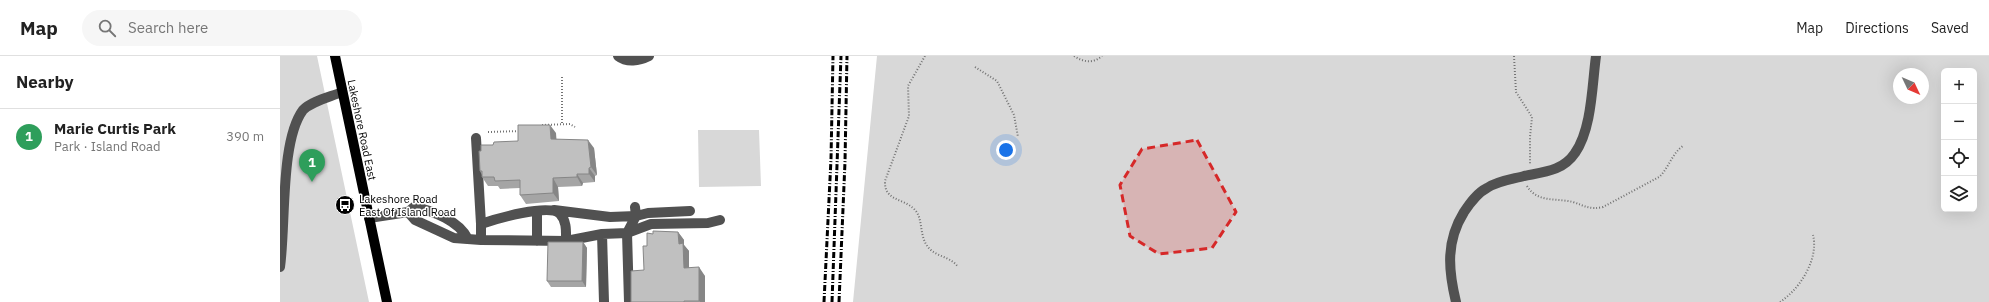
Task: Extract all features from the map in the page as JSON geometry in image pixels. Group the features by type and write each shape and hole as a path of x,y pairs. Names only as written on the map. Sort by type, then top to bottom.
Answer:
{"main road":[{"name":"Lakeshore Road East","path":"334,56 387,302"}],"street":[{"path":"618,56 629,60 643,59 649,56"},
{"path":"1456,302 1451,282 1450,256 1454,232 1461,217 1476,196 1487,187 1525,176 1554,170 1565,164 1575,154 1582,141 1586,127 1596,56"},
{"path":"280,267 283,158 287,135 303,110 342,92"},
{"path":"476,138 481,240"},
{"path":"369,218 408,212 414,207 430,211 464,230 468,239"},
{"path":"481,224 513,215 554,210 610,216 635,212 648,213 690,211"},
{"path":"554,210 560,214 566,224 566,241"},
{"path":"408,212 415,220 454,238 481,240 566,241 602,234 628,233 651,224 708,223 720,220"},
{"path":"537,212 537,241"},
{"path":"629,302 628,233 635,212"},
{"path":"602,234 604,302"}],"path":[{"path":"925,56 908,86 909,116 888,173 885,187 891,197 910,205 918,213 922,236 932,251 955,263 958,267"},
{"path":"1074,56 1089,62 1102,56"},
{"path":"1514,56 1516,92 1532,116 1530,164 1525,176 1526,185 1529,190 1540,198 1573,202 1594,209 1610,204 1659,177 1664,172 1678,149 1682,146"},
{"path":"975,67 997,81 1014,115 1018,137"},
{"path":"562,77 562,124"},
{"path":"536,125 570,124 575,127"},
{"path":"488,132 522,131"},
{"path":"1780,302 1793,291 1808,268 1816,246 1813,235"}],"highlighted area":[{"path":"1197,140 1236,212 1212,248 1159,254 1130,236 1120,185 1142,149"}],"shaded area":[{"path":"280,56 317,56 369,302 280,302"},
{"path":"877,56 1989,56 1989,302 853,302"},
{"path":"698,130 759,130 761,186 699,187"}],"building":[{"path":"518,125 550,125 551,139 588,140 591,167 589,168 589,174 577,174 577,177 553,178 553,193 520,195 520,180 495,181 494,177 482,177 482,171 480,171 479,151 481,151 481,145 493,145 494,142 518,141"},
{"path":"653,231 678,232 679,244 683,243 684,268 699,267 699,301 631,302 631,271 644,270 643,246 647,246 647,233 653,234"},
{"path":"548,242 583,242 582,281 547,281"}],"railway":[{"path":"824,302 831,159 833,56"},
{"path":"832,302 841,56"},
{"path":"839,302 845,162 847,56"}],"place":[{"name":"Marie Curtis Park","path":"312,182"},
{"name":"Lakeshore Road East Of Island Road","path":"345,205"}]}
